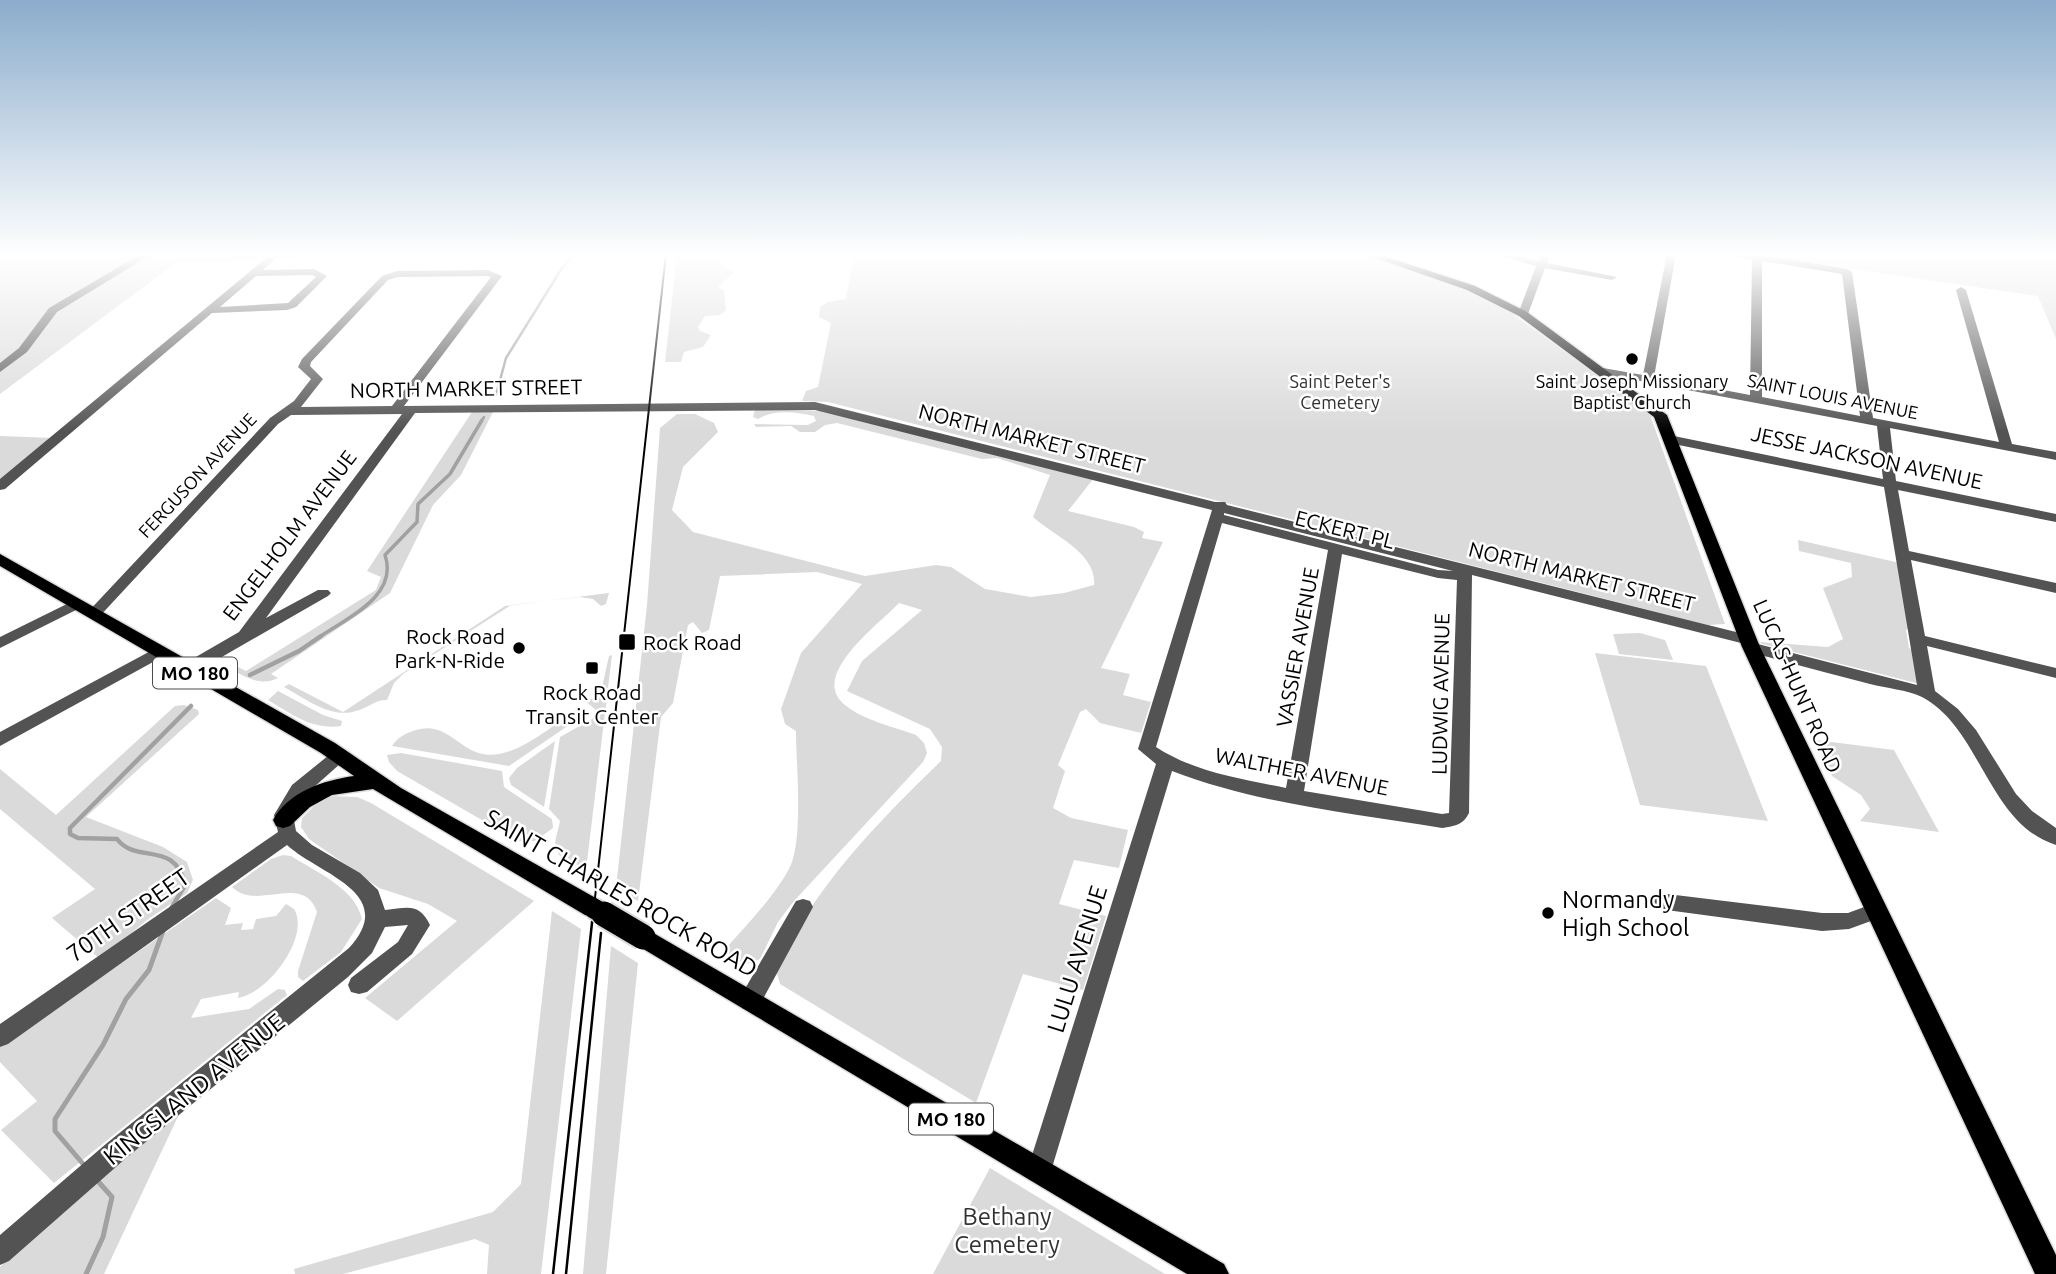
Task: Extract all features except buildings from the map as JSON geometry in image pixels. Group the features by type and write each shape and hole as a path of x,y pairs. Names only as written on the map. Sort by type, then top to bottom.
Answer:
{"main road":[{"name":"LUCAS-HUNT ROAD","path":"1523,314 1655,409 1749,643 2050,1274"},
{"name":"SAINT CHARLES ROCK ROAD","path":"0,559 340,756 376,781 1214,1274"},
{"path":"285,828 311,795 348,783 376,781"}],"street":[{"path":"0,369 23,350 50,313"},
{"path":"0,486 205,313"},
{"name":"FERGUSON AVENUE","path":"94,614 274,421 290,411 316,382 316,376 304,367 306,361 354,313"},
{"name":"FERGUSON AVENUE","path":"395,410 465,313"},
{"path":"1648,378 1660,313"},
{"path":"1756,399 1757,313"},
{"path":"1853,313 1867,420"},
{"path":"1968,313 2007,447"},
{"name":"SAINT LOUIS AVENUE","path":"1603,371 2056,456"},
{"name":"NORTH MARKET STREET","path":"290,411 815,406 1218,511 1749,643 1927,693"},
{"name":"ENGELHOLM AVENUE","path":"188,669 245,636 411,410"},
{"path":"1883,423 1890,484 1927,693 1952,713 1970,734 1983,753 1994,778 2025,817 2056,838"},
{"name":"JESSE JACKSON AVENUE","path":"1669,439 2056,518"},
{"name":"ECKERT PL","path":"1218,511 1336,548 1438,574 1465,572"},
{"name":"WALTHER AVENUE","path":"1218,511 1147,749 1165,764 1219,780 1441,821 1455,819"},
{"name":"VASSIER AVENUE","path":"1294,795 1336,548"},
{"path":"1904,554 2056,588"},
{"name":"LUDWIG AVENUE","path":"1455,819 1461,813 1465,572"},
{"path":"245,636 323,593"},
{"path":"0,643 77,604"},
{"path":"1918,639 2056,673"},
{"path":"0,740 158,652"},
{"path":"340,756 297,790 286,807 285,828 369,891 376,902 377,919 413,916 420,925 405,948 359,985"},
{"name":"LULU AVENUE","path":"1039,1171 1165,764"},
{"name":"70TH STREET","path":"0,1037 174,914 285,828"},
{"path":"1659,901 1822,922 1849,920 1875,911"},
{"path":"750,1001 803,907"},
{"name":"KINGSLAND AVENUE","path":"0,1252 82,1179 346,965 372,934 377,919"}],"green space":[{"path":"0,313 108,313 0,394"},
{"path":"670,313 722,313 705,316 698,327 700,331 711,335 703,347 684,352 681,362 665,362"},
{"name":"Saint Peter's Cemetery","path":"819,313 1511,313 1649,412 1725,624 1708,625 828,402 802,401 806,391 818,387 831,323 819,317"},
{"path":"2045,313 2056,313 2056,339"},
{"path":"755,409 825,411 1094,478 1068,511 1134,527 1144,532 1142,538 1163,542 1101,668 1130,674 1123,695 1151,702 1141,733 1100,723 1086,709 1080,712 1058,765 1065,771 1053,808 1071,818 1128,830 1119,868 1074,860 1059,904 1106,916 1083,990 1023,974 976,1103 780,984 776,970 809,911 848,858 941,761 942,747 930,729 847,691 862,661 922,610 899,603 850,651 835,680 836,693 852,710 916,735 924,743 927,753 923,762 794,901 778,922 760,959 744,965 722,953 766,902 794,857 798,822 796,731 785,724 781,709 801,653 862,584 817,572 720,576 709,630 702,633 693,622 688,625 673,703 661,717 638,901 616,888 647,605 660,428 677,414 695,414 714,423 718,432 683,467 672,510 693,532 865,576 936,565 951,567 985,589 1031,597 1064,593 1094,585 1093,574 1082,554 1033,517 1050,475 997,458 982,459 837,423 825,425 815,432 800,432 791,426 756,427 754,424 808,425 816,421 814,416 785,412 758,419 753,417"},
{"path":"472,412 493,412 461,475 433,505 390,593 271,674 278,678 272,681 259,681 229,668 234,665 246,671 376,590 381,577 367,571"},
{"path":"0,436 53,438 0,483"},
{"path":"1798,540 1900,563 1912,625 1906,630 1909,648 1915,651 1920,684 1760,642 1828,647 1843,639 1823,588 1852,577 1851,563 1799,551"},
{"path":"609,593 606,604 601,606 593,599 580,597 539,602"},
{"path":"511,605 403,674 394,683 387,700 378,701 360,710 347,713 328,710 284,687 289,684 343,712 505,606"},
{"path":"1640,633 1665,640 1673,660 1619,654 1613,634"},
{"path":"1595,653 1706,666 1768,821 1640,805"},
{"path":"612,655 586,870 559,855 555,842 560,821 549,809 560,737 601,714 585,701 600,696 609,656"},
{"path":"278,691 323,715 342,721 341,726 321,726 294,716 268,700"},
{"path":"184,705 198,710 199,714 86,817 163,847 187,862 193,880 187,893 147,920 100,959 52,918 95,889 0,809 0,769 56,815 175,706"},
{"path":"579,708 588,712 509,766 392,746 404,735 424,728 442,732 474,751 495,755 508,752 534,739"},
{"path":"1816,740 1894,750 1939,832 1860,821 1870,809 1861,795 1832,776"},
{"path":"555,741 544,807 511,785 509,778 517,768"},
{"path":"401,753 502,771 504,787 552,819 553,828 535,841 518,841 397,771 387,755"},
{"path":"330,796 357,797 371,803 534,901 397,1021 365,998 457,921 428,904 379,888 309,839 301,827 302,818 320,800"},
{"path":"283,855 291,856 343,890 358,908 362,919 341,952 303,981 298,977 298,971 317,912 310,900 291,893 254,896 242,894 232,887 271,859"},
{"path":"216,898 231,908 225,925 243,923 241,930 253,929 256,919 276,916 286,904 294,909 298,921 296,934 283,962 261,986 238,998 239,992 201,999 191,1018 249,1009 278,989 285,990 287,995 54,1183 1,1130 37,1101 0,1062 0,1047"},
{"path":"552,911 581,929 541,1274 487,1274 489,1245 475,1239 343,1274 295,1274 294,1269 493,1212 521,1184"},
{"path":"611,946 638,963 606,1274 583,1274"},
{"path":"181,1110 104,1274 0,1274 0,1267 22,1243"},
{"name":"Bethany Cemetery","path":"990,1168 1165,1274 933,1274"}],"waterway":[{"path":"496,395 506,358 534,313"},
{"path":"481,422 484,417"},
{"path":"319,637 356,614 378,594 385,582 385,555 417,522 418,504 450,474 482,420"},
{"path":"250,675 299,651 319,637"},
{"path":"172,907 185,885 173,862 125,847 117,839 78,838 70,834 70,828 191,706"},
{"path":"84,1165 55,1131 55,1119 103,1045 126,999 149,970 163,931"},
{"path":"86,1274 103,1237 112,1197 96,1179"}],"tram line":[{"path":"593,916 659,313"},
{"path":"553,1274 593,914"},
{"path":"566,1274 601,933"}],"place":[{"name":"Saint Joseph Missionary Baptist Church","path":"1632,359"},
{"name":"Rock Road","path":"627,642"},
{"name":"Rock Road Park-N-Ride","path":"519,648"},
{"name":"Rock Road Transit Center","path":"592,668"},
{"name":"Normandy High School","path":"1548,913"}]}
